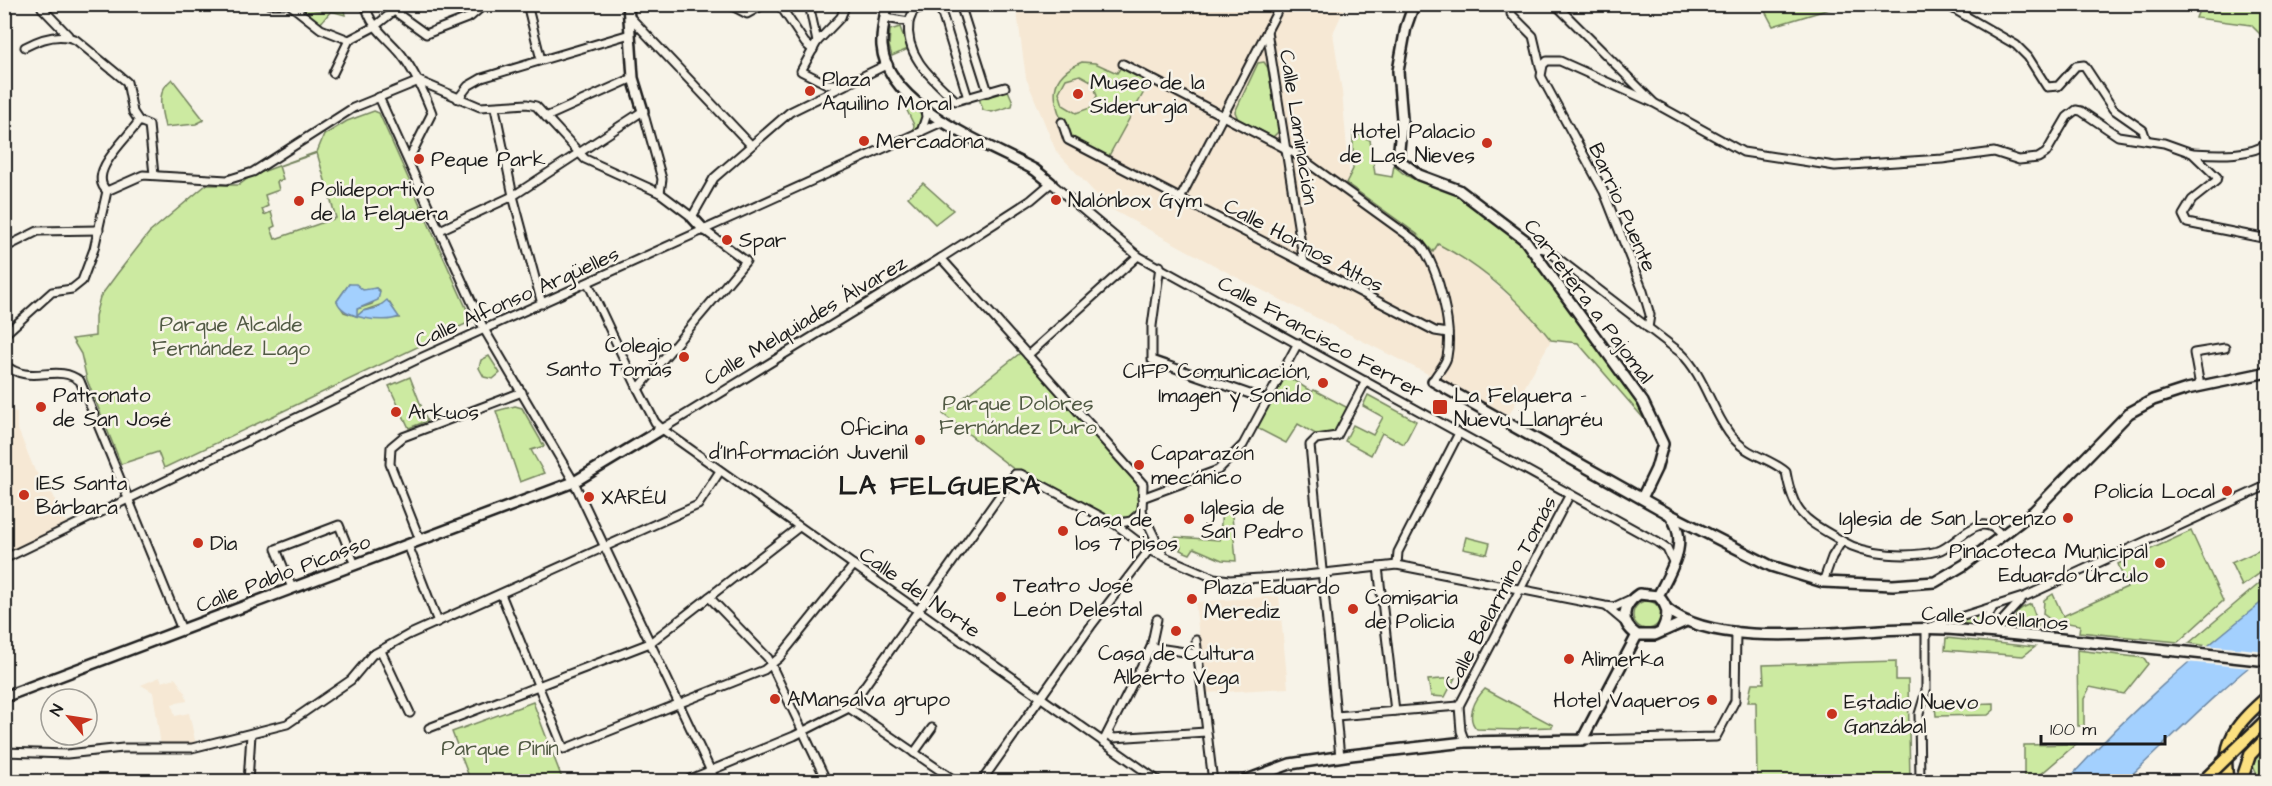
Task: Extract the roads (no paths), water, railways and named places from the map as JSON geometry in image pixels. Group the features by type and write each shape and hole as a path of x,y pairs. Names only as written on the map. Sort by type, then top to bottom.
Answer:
{"main road":[{"path":"2228,782 2226,752 2230,739 2237,726 2268,696"},
{"path":"2202,782 2268,718"},
{"path":"2241,782 2250,755 2268,736"}],"street":[{"path":"269,4 285,4"},
{"path":"289,4 321,29 349,40"},
{"path":"365,4 374,27 400,54 419,81 432,113 409,159"},
{"path":"333,73 349,40 374,27 394,8 426,34 470,17 485,4"},
{"path":"527,4 541,60"},
{"path":"628,4 633,78 662,179 660,194"},
{"path":"730,5 747,14 765,4"},
{"path":"779,4 805,43 813,50"},
{"path":"809,4 818,42"},
{"path":"846,4 841,17 818,42 802,73 827,84 851,84"},
{"path":"887,4 882,46 899,88 925,110 1031,168 1050,183"},
{"path":"931,4 915,7 909,21 909,34 920,66 956,101 1005,87"},
{"path":"939,4 968,98"},
{"path":"960,4 988,92"},
{"path":"1180,199 1281,4"},
{"name":"Carretera a Pajomal","path":"1414,4 1406,27 1398,71 1402,119 1398,159 1419,175 1459,190 1515,229 1534,251 1653,420 1663,444 1656,469 1642,498"},
{"name":"Barrio Puente","path":"1513,4 1511,14 1533,36 1544,83 1604,192 1643,291 1650,315 1648,328"},
{"path":"1555,4 1654,103"},
{"path":"1945,4 2016,45 2028,57 2047,87 2058,86 2076,66 2084,65 2113,109 2143,130 2146,139"},
{"path":"42,8 68,35 90,49 114,74 127,82 133,112 139,121 149,125 154,175"},
{"path":"629,16 751,145"},
{"path":"885,18 909,21"},
{"name":"Calle Laminación","path":"1267,31 1304,263"},
{"path":"458,99 468,86 482,78 630,34"},
{"path":"25,47 68,35"},
{"path":"1541,70 1546,61 1560,62 1654,103 1743,152 1835,165 1949,158 1994,152 2019,160 2038,158 2046,153 2067,117 2076,110 2118,136 2146,139 2192,153 2247,151 2261,148 2268,143"},
{"path":"692,217 714,178 790,112 888,64"},
{"path":"1123,64 1286,149 1407,232 1420,244 1429,256 1438,281 1448,333 1447,357 1433,381 1669,514 1771,566 1823,582 1844,585 1893,585 1935,582 1946,577 2034,511 2129,413 2153,400 2200,386 2268,372"},
{"path":"546,117 633,78"},
{"path":"107,191 132,177 154,175 226,180 239,178 253,172 353,108 419,81 480,107 495,108 532,104 576,152 616,175 660,194 746,261 638,389"},
{"path":"379,97 484,329 574,482 716,782"},
{"path":"495,108 513,196 542,304"},
{"path":"921,132 926,117 925,110"},
{"path":"440,230 513,196 576,152 643,111"},
{"path":"4,335 52,292 72,289 82,281 99,230 107,191 101,180 102,168 139,121"},
{"name":"Calle Alfonso Argüelles","path":"4,559 484,329 944,121"},
{"name":"Calle Hornos Altos","path":"1062,122 1068,140 1435,331 1448,333"},
{"path":"2192,153 2217,177 2213,185 2187,207 2184,215 2187,223 2268,239"},
{"name":"Calle Francisco Ferrer","path":"1050,183 1138,256 1160,266 1298,343 1304,349 1657,542 1667,549 1674,564"},
{"name":"Calle Melquiades Álvarez","path":"574,482 941,258 1032,200 1050,183"},
{"path":"4,248 38,231 99,230"},
{"path":"1534,251 1540,248 1547,250 1691,362 1711,405 1740,445 1751,454 1786,472 1788,491 1798,512 1855,549 1899,554 1939,551 1969,529 1979,526 1993,528 2001,535"},
{"path":"1028,355 1138,256"},
{"path":"941,258 1143,484 1142,511 1162,555"},
{"path":"1160,266 1152,326 1152,360 1267,400"},
{"path":"588,283 638,389 655,422 662,429"},
{"path":"1142,498 1218,470 1243,445 1298,343"},
{"path":"2200,386 2194,352 2225,348"},
{"path":"4,364 24,376 68,373 81,381 182,630"},
{"path":"1441,370 1443,386"},
{"path":"1340,757 1310,445 1316,439 1337,436 1366,381"},
{"path":"420,540 390,464 391,447 403,437 522,392"},
{"name":"Calle del Norte","path":"662,429 1160,782"},
{"path":"1397,565 1398,552 1459,434"},
{"path":"4,752 67,754 123,748 192,748 287,724 301,717 351,680 372,656 381,651 438,622 698,506 720,471"},
{"path":"684,782 802,732 849,708 1011,477 1022,474 1115,524 1149,550 1214,578 1230,580 1397,565 1605,606 1614,607 1639,594 1658,596 1667,609 1668,618 1662,630 1655,635 1637,635 1605,606"},
{"name":"Calle Pablo Picasso","path":"4,697 574,482"},
{"path":"1920,780 1919,714 1926,691 1926,628 2026,596 2268,485"},
{"name":"Calle Belarmino Tomás","path":"1465,742 1461,731 1459,705 1570,494"},
{"path":"1115,524 1131,521 1142,511"},
{"path":"1658,596 1680,548 1680,533 1669,514"},
{"path":"292,588 276,549 339,525 355,565"},
{"path":"1680,533 1694,526"},
{"path":"429,728 650,643 799,527"},
{"path":"1823,582 1832,557 1842,541"},
{"path":"408,545 438,622"},
{"path":"981,782 1039,698 1149,550"},
{"path":"501,594 564,749 764,670 771,665 854,565"},
{"path":"1378,567 1395,711"},
{"path":"1994,607 1986,620 1991,633 2026,596"},
{"path":"709,597 768,658 827,782"},
{"path":"1626,623 1624,611 1629,600"},
{"name":"Calle Jovellanos","path":"1667,609 1684,622 1736,631 1790,634 1926,628 2268,661"},
{"path":"2005,616 2006,623 2015,635"},
{"path":"1103,742 1151,647 1157,619"},
{"name":"Calle Jovellanos","path":"1662,630 1684,622"},
{"path":"1245,781 1290,764 1465,742 1716,737 1735,701 1736,631"},
{"path":"1582,740 1637,635"},
{"path":"1196,640 1206,732 1214,779"},
{"path":"1151,647 1198,654"},
{"path":"381,651 410,713"},
{"path":"1336,716 1459,705"},
{"path":"849,708 957,782"},
{"path":"914,753 932,728"},
{"path":"1108,733 1113,738 1118,738 1206,732"},
{"path":"248,782 251,734"},
{"path":"1115,751 1114,744 1118,738"}],"water":[{"path":"349,284 356,284 363,290 376,288 380,292 378,300 357,309 357,316 347,312 340,307 337,301"},
{"path":"387,300 399,317 384,320 357,316 363,311 377,308"},
{"path":"2267,598 2267,653 2212,699 2125,781 2066,782 2113,732 2163,685"}],"place":[{"name":"Plaza Aquilino Moral","path":"810,91"},
{"name":"Museo de la Siderurgia","path":"1078,94"},
{"name":"Mercadona","path":"864,141"},
{"name":"Hotel Palacio de Las Nieves","path":"1487,143"},
{"name":"Peque Park","path":"419,159"},
{"name":"Nalónbox Gym","path":"1056,200"},
{"name":"Polideportivo de la Felguera","path":"299,201"},
{"name":"Spar","path":"727,240"},
{"name":"Colegio Santo Tomás","path":"684,357"},
{"name":"CIFP Comunicación, Imagen y Sonido","path":"1323,383"},
{"name":"Patronato de San José","path":"41,407"},
{"name":"La Felguera - Nuevu Llangréu","path":"1440,407"},
{"name":"Arkuos","path":"396,412"},
{"name":"Oficina d'Información Juvenil","path":"920,440"},
{"name":"Caparazón mecánico","path":"1139,465"},
{"name":"Policía Local","path":"2227,491"},
{"name":"IES Santa Bárbara","path":"24,495"},
{"name":"XARÉU","path":"589,497"},
{"name":"Iglesia de San Lorenzo","path":"2068,518"},
{"name":"Iglesia de San Pedro","path":"1189,519"},
{"name":"Casa de los 7 pisos","path":"1063,531"},
{"name":"Dia","path":"198,543"},
{"name":"Pinacoteca Municipal Eduardo Úrculo","path":"2160,563"},
{"name":"Teatro José León Delestal","path":"1001,597"},
{"name":"Plaza Eduardo Merediz","path":"1192,599"},
{"name":"Comisaria de Policia","path":"1353,609"},
{"name":"Casa de Cultura Alberto Vega","path":"1176,631"},
{"name":"Alimerka","path":"1569,659"},
{"name":"AMansalva grupo","path":"775,699"},
{"name":"Hotel Vaqueros","path":"1712,700"},
{"name":"Estadio Nuevo Ganzábal","path":"1832,714"}],"district":[{"name":"LA FELGUERA","path":"940,485"}],"park label":[{"name":"Parque Alcalde Fernández Lago","path":"231,336"},
{"name":"Parque Dolores Fernández Duro","path":"1018,415"},
{"name":"Parque Pinín","path":"500,748"}]}
